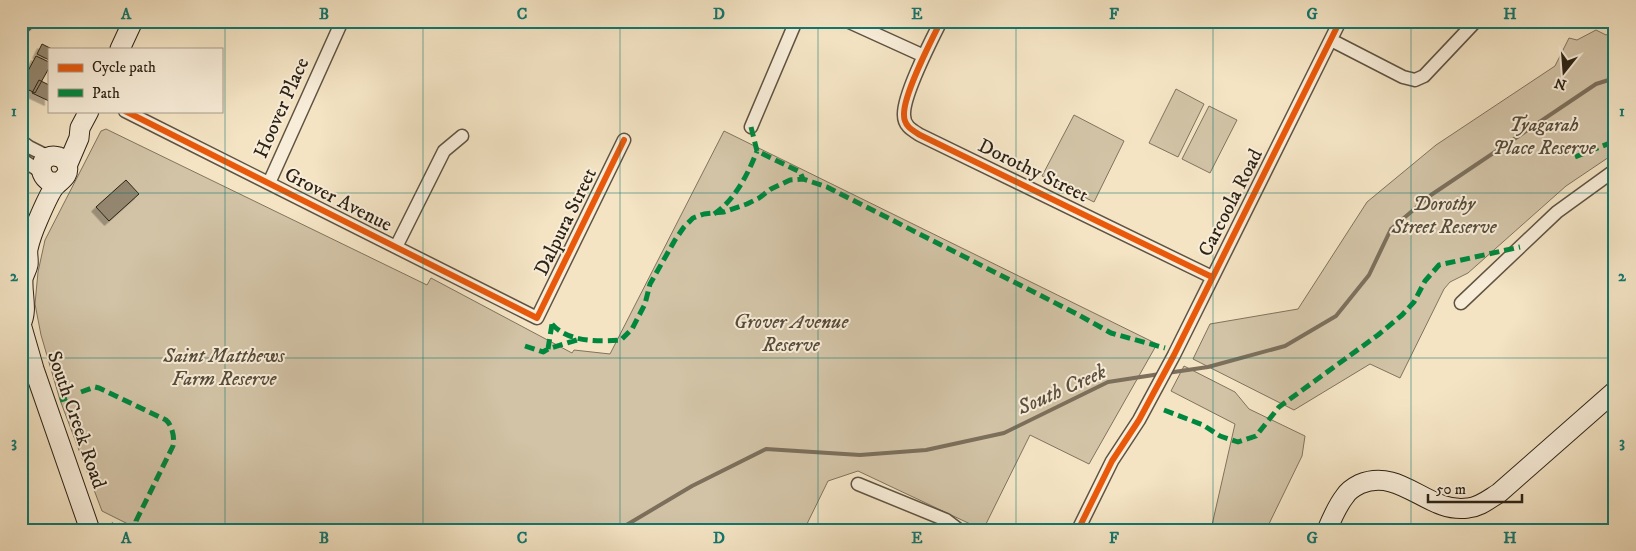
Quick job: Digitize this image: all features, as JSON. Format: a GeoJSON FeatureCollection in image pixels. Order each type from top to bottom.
{"type":"FeatureCollection","features":[{"type":"Feature","properties":{"kind":"street"},"geometry":{"type":"LineString","coordinates":[[120,48],[133,21]]}},
{"type":"Feature","properties":{"kind":"street","name":"Hoover Place"},"geometry":{"type":"LineString","coordinates":[[268,183],[342,21]]}},
{"type":"Feature","properties":{"kind":"street"},"geometry":{"type":"LineString","coordinates":[[751,127],[796,21]]}},
{"type":"Feature","properties":{"kind":"street"},"geometry":{"type":"LineString","coordinates":[[847,21],[924,56],[941,21]]}},
{"type":"Feature","properties":{"kind":"street","name":"Carcoola Road"},"geometry":{"type":"LineString","coordinates":[[1078,530],[1112,461],[1139,420],[1174,355],[1340,21]]}},
{"type":"Feature","properties":{"kind":"street"},"geometry":{"type":"LineString","coordinates":[[1331,40],[1403,77],[1415,80],[1424,76],[1476,21]]}},
{"type":"Feature","properties":{"kind":"street","name":"Dorothy Street"},"geometry":{"type":"LineString","coordinates":[[924,56],[905,104],[904,116],[908,128],[1212,277]]}},
{"type":"Feature","properties":{"kind":"street","name":"South Creek Road"},"geometry":{"type":"LineString","coordinates":[[88,112],[80,128],[72,134],[52,168],[52,190],[38,220],[24,262],[25,316],[21,324],[34,368],[90,530]]}},
{"type":"Feature","properties":{"kind":"street","name":"Grover Avenue"},"geometry":{"type":"LineString","coordinates":[[127,112],[537,318]]}},
{"type":"Feature","properties":{"kind":"street"},"geometry":{"type":"LineString","coordinates":[[396,247],[444,151],[462,136]]}},
{"type":"Feature","properties":{"kind":"street","name":"Dalpura Street"},"geometry":{"type":"LineString","coordinates":[[537,318],[624,140]]}},
{"type":"Feature","properties":{"kind":"street"},"geometry":{"type":"LineString","coordinates":[[21,141],[52,168]]}},
{"type":"Feature","properties":{"kind":"street"},"geometry":{"type":"LineString","coordinates":[[21,159],[52,168]]}},
{"type":"Feature","properties":{"kind":"street"},"geometry":{"type":"LineString","coordinates":[[21,234],[52,168]]}},
{"type":"Feature","properties":{"kind":"street"},"geometry":{"type":"LineString","coordinates":[[1461,303],[1557,212],[1615,170]]}},
{"type":"Feature","properties":{"kind":"street"},"geometry":{"type":"LineString","coordinates":[[1327,530],[1346,494],[1354,487],[1375,479],[1393,482],[1442,506],[1456,509],[1483,504],[1499,493],[1615,390]]}},
{"type":"Feature","properties":{"kind":"street"},"geometry":{"type":"LineString","coordinates":[[858,484],[946,520],[960,530]]}},
{"type":"Feature","properties":{"kind":"green space","name":"Dorothy Street Reserve"},"geometry":{"type":"Polygon","coordinates":[[[1596,30],[1606,35],[1615,31],[1615,153],[1566,186],[1468,273],[1450,282],[1444,289],[1400,378],[1370,364],[1294,410],[1193,359],[1210,324],[1298,309],[1367,202],[1436,145],[1555,66],[1569,38],[1577,40],[1596,30]]]}},
{"type":"Feature","properties":{"kind":"green space"},"geometry":{"type":"Polygon","coordinates":[[[1176,89],[1204,104],[1178,157],[1149,143],[1176,89]]]}},
{"type":"Feature","properties":{"kind":"green space"},"geometry":{"type":"Polygon","coordinates":[[[1209,106],[1237,120],[1210,173],[1182,159],[1209,106]]]}},
{"type":"Feature","properties":{"kind":"green space"},"geometry":{"type":"Polygon","coordinates":[[[1074,115],[1124,141],[1094,202],[1042,176],[1074,115]]]}},
{"type":"Feature","properties":{"kind":"green space"},"geometry":{"type":"Polygon","coordinates":[[[106,129],[427,285],[431,278],[572,353],[574,350],[610,354],[724,131],[1157,344],[1089,464],[1030,435],[983,530],[858,471],[828,481],[804,530],[140,530],[102,511],[60,400],[41,335],[35,304],[38,272],[45,240],[101,131],[106,129]]]}},
{"type":"Feature","properties":{"kind":"green space"},"geometry":{"type":"Polygon","coordinates":[[[1184,366],[1235,392],[1249,409],[1305,436],[1302,456],[1266,530],[1222,530],[1212,525],[1235,424],[1171,391],[1184,366]]]}},
{"type":"Feature","properties":{"kind":"building"},"geometry":{"type":"Polygon","coordinates":[[[21,21],[38,21],[39,22],[21,37],[21,21]]]}},
{"type":"Feature","properties":{"kind":"building"},"geometry":{"type":"Polygon","coordinates":[[[42,44],[50,48],[48,48],[48,60],[37,54],[42,44]]]}},
{"type":"Feature","properties":{"kind":"building"},"geometry":{"type":"Polygon","coordinates":[[[36,56],[48,62],[48,70],[35,93],[21,86],[36,56]]]}},
{"type":"Feature","properties":{"kind":"building"},"geometry":{"type":"Polygon","coordinates":[[[39,80],[48,84],[48,101],[32,93],[39,80]]]}},
{"type":"Feature","properties":{"kind":"building"},"geometry":{"type":"Polygon","coordinates":[[[126,180],[139,194],[109,221],[96,207],[126,180]]]}},
{"type":"Feature","properties":{"kind":"waterway","name":"South Creek"},"geometry":{"type":"LineString","coordinates":[[1167,373],[1208,367],[1285,346],[1336,316],[1369,275],[1391,229],[1431,195],[1596,84],[1615,78]]}},
{"type":"Feature","properties":{"kind":"waterway","name":"South Creek"},"geometry":{"type":"LineString","coordinates":[[618,530],[692,486],[766,449],[860,455],[926,450],[1004,433],[1108,382],[1160,374]]}},
{"type":"Feature","properties":{"kind":"marked path"},"geometry":{"type":"LineString","coordinates":[[751,127],[757,151],[800,172],[803,179]]}},
{"type":"Feature","properties":{"kind":"marked path"},"geometry":{"type":"LineString","coordinates":[[1575,157],[1615,141]]}},
{"type":"Feature","properties":{"kind":"marked path"},"geometry":{"type":"LineString","coordinates":[[714,214],[722,208],[740,186],[757,151]]}},
{"type":"Feature","properties":{"kind":"marked path"},"geometry":{"type":"LineString","coordinates":[[552,324],[558,330],[575,338],[593,341],[621,340],[632,329],[645,304],[650,284],[675,240],[693,218],[704,214],[724,212],[747,204],[790,180],[803,179],[827,187],[1111,333],[1165,348]]}},
{"type":"Feature","properties":{"kind":"marked path"},"geometry":{"type":"LineString","coordinates":[[1164,410],[1203,425],[1220,436],[1238,442],[1256,436],[1279,407],[1378,335],[1402,315],[1414,302],[1425,281],[1439,265],[1520,247]]}},
{"type":"Feature","properties":{"kind":"marked path"},"geometry":{"type":"LineString","coordinates":[[548,349],[552,324]]}},
{"type":"Feature","properties":{"kind":"marked path"},"geometry":{"type":"LineString","coordinates":[[525,346],[543,352],[580,339]]}},
{"type":"Feature","properties":{"kind":"marked path"},"geometry":{"type":"LineString","coordinates":[[81,392],[95,387],[99,388],[166,420],[171,428],[174,439],[173,446],[136,521],[136,530]]}},
{"type":"Feature","properties":{"kind":"marked path"},"geometry":{"type":"LineString","coordinates":[[60,400],[67,398]]}},
{"type":"Feature","properties":{"kind":"marked path"},"geometry":{"type":"LineString","coordinates":[[105,529],[115,524],[134,530]]}},
{"type":"Feature","properties":{"kind":"cycle path"},"geometry":{"type":"LineString","coordinates":[[941,21],[918,68],[908,95],[904,119],[909,127],[920,135],[1212,277]]}},
{"type":"Feature","properties":{"kind":"cycle path"},"geometry":{"type":"LineString","coordinates":[[1078,530],[1112,461],[1139,420],[1174,355],[1340,21]]}},
{"type":"Feature","properties":{"kind":"cycle path"},"geometry":{"type":"LineString","coordinates":[[127,112],[537,318],[624,140]]}},
{"type":"Feature","properties":{"kind":"park label","name":"Tyagarah Place Reserve"},"geometry":{"type":"Point","coordinates":[1544,136]}},
{"type":"Feature","properties":{"kind":"park label","name":"Grover Avenue Reserve"},"geometry":{"type":"Point","coordinates":[791,334]}},
{"type":"Feature","properties":{"kind":"park label","name":"Saint Matthews Farm Reserve"},"geometry":{"type":"Point","coordinates":[224,368]}}]}
